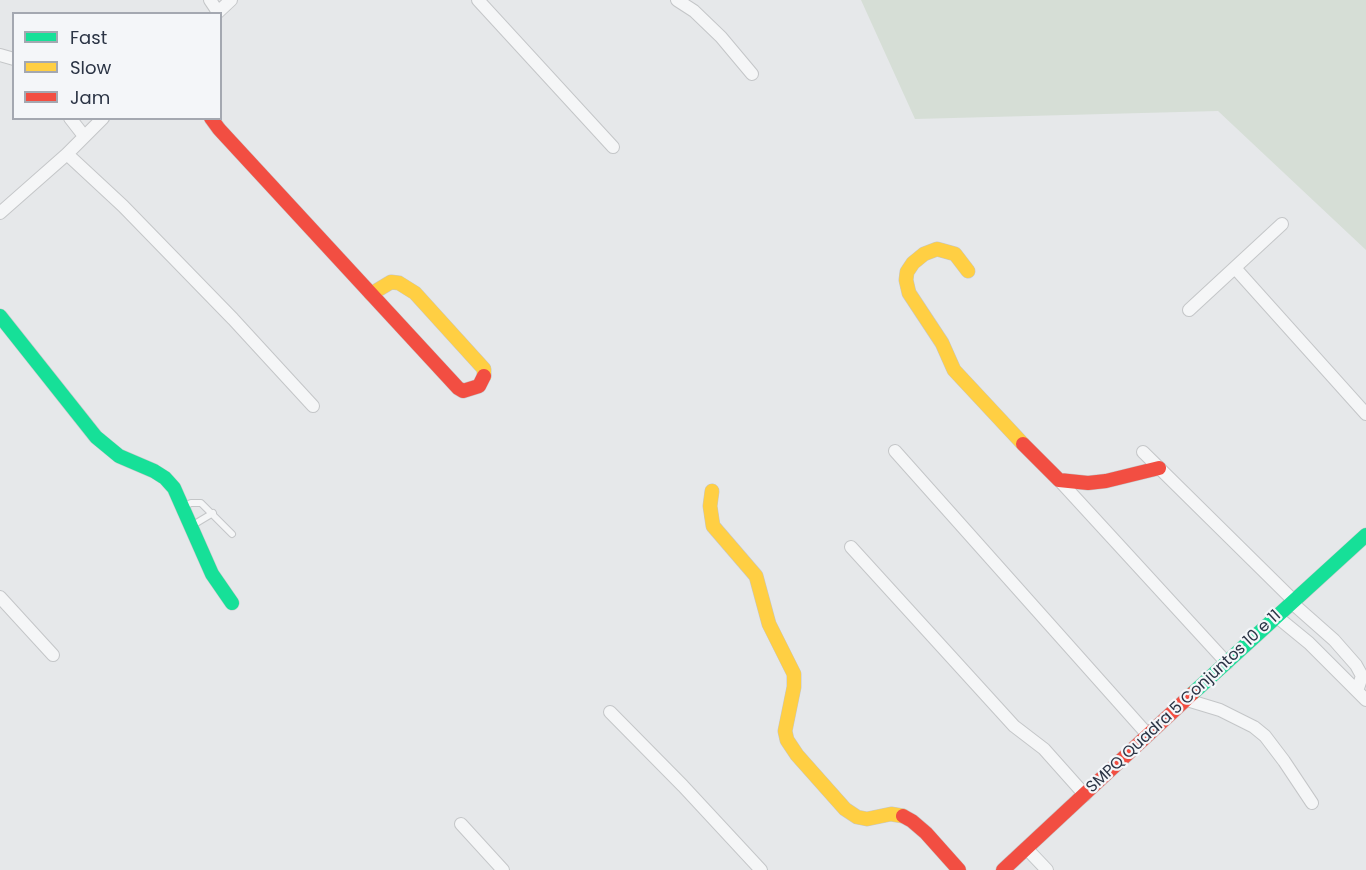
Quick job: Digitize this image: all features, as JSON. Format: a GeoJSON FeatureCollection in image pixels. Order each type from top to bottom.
{"type":"FeatureCollection","features":[{"type":"Feature","properties":{"kind":"street"},"geometry":{"type":"LineString","coordinates":[[218,12],[231,0]]}},
{"type":"Feature","properties":{"kind":"street"},"geometry":{"type":"LineString","coordinates":[[478,0],[613,147]]}},
{"type":"Feature","properties":{"kind":"street"},"geometry":{"type":"LineString","coordinates":[[677,0],[694,11],[721,37],[752,74]]}},
{"type":"Feature","properties":{"kind":"street"},"geometry":{"type":"LineString","coordinates":[[72,120],[84,136]]}},
{"type":"Feature","properties":{"kind":"street"},"geometry":{"type":"LineString","coordinates":[[0,213],[68,154],[101,120]]}},
{"type":"Feature","properties":{"kind":"street"},"geometry":{"type":"LineString","coordinates":[[213,120],[372,294],[458,388],[463,391],[479,386],[484,378],[484,369],[415,293],[399,283],[391,282],[372,294]]}},
{"type":"Feature","properties":{"kind":"street"},"geometry":{"type":"LineString","coordinates":[[68,154],[123,206],[233,319],[313,406]]}},
{"type":"Feature","properties":{"kind":"street"},"geometry":{"type":"LineString","coordinates":[[1189,310],[1282,224]]}},
{"type":"Feature","properties":{"kind":"street"},"geometry":{"type":"LineString","coordinates":[[968,271],[955,254],[937,249],[924,254],[913,263],[907,272],[909,293],[942,344],[954,370],[1059,480],[1227,663]]}},
{"type":"Feature","properties":{"kind":"street"},"geometry":{"type":"LineString","coordinates":[[1235,268],[1366,414]]}},
{"type":"Feature","properties":{"kind":"street"},"geometry":{"type":"LineString","coordinates":[[0,316],[96,437],[119,456],[165,478],[174,488],[212,574],[232,603]]}},
{"type":"Feature","properties":{"kind":"street"},"geometry":{"type":"LineString","coordinates":[[895,451],[1148,735]]}},
{"type":"Feature","properties":{"kind":"street"},"geometry":{"type":"LineString","coordinates":[[1143,452],[1334,640],[1356,665],[1362,676],[1357,691]]}},
{"type":"Feature","properties":{"kind":"street"},"geometry":{"type":"LineString","coordinates":[[1059,480],[1088,483],[1106,481],[1159,468]]}},
{"type":"Feature","properties":{"kind":"street"},"geometry":{"type":"LineString","coordinates":[[712,491],[710,506],[713,526],[749,565],[756,576],[769,624],[794,675],[794,687],[785,731],[787,740],[797,755],[845,809],[857,817],[867,819],[891,814],[900,815],[912,821],[959,870]]}},
{"type":"Feature","properties":{"kind":"street","name":"SMPQ Quadra 5 Conjuntos 10 e 11"},"geometry":{"type":"LineString","coordinates":[[1003,870],[1366,535]]}},
{"type":"Feature","properties":{"kind":"street"},"geometry":{"type":"LineString","coordinates":[[851,547],[1014,726],[1044,749],[1085,795]]}},
{"type":"Feature","properties":{"kind":"street"},"geometry":{"type":"LineString","coordinates":[[0,597],[53,654]]}},
{"type":"Feature","properties":{"kind":"street"},"geometry":{"type":"LineString","coordinates":[[1276,616],[1309,643],[1366,700]]}},
{"type":"Feature","properties":{"kind":"street"},"geometry":{"type":"LineString","coordinates":[[1187,700],[1220,710],[1254,726],[1265,736],[1284,761],[1312,803]]}},
{"type":"Feature","properties":{"kind":"street"},"geometry":{"type":"LineString","coordinates":[[610,712],[761,870]]}},
{"type":"Feature","properties":{"kind":"street"},"geometry":{"type":"LineString","coordinates":[[461,824],[503,870]]}},
{"type":"Feature","properties":{"kind":"street"},"geometry":{"type":"LineString","coordinates":[[1027,849],[1047,870]]}},
{"type":"Feature","properties":{"kind":"lane"},"geometry":{"type":"LineString","coordinates":[[183,506],[201,503],[232,534]]}},
{"type":"Feature","properties":{"kind":"lane"},"geometry":{"type":"LineString","coordinates":[[191,527],[213,513]]}},
{"type":"Feature","properties":{"kind":"shaded area"},"geometry":{"type":"Polygon","coordinates":[[[861,0],[1366,0],[1366,250],[1218,111],[915,119],[861,0]]]}},
{"type":"Feature","properties":{"kind":"traffic: fast"},"geometry":{"type":"LineString","coordinates":[[0,316],[96,437],[119,456],[165,478],[174,488],[212,574],[232,603]]}},
{"type":"Feature","properties":{"kind":"traffic: fast"},"geometry":{"type":"LineString","coordinates":[[1193,693],[1366,535]]}},
{"type":"Feature","properties":{"kind":"traffic: slow"},"geometry":{"type":"LineString","coordinates":[[968,271],[955,254],[937,249],[924,254],[913,263],[907,272],[909,293],[942,343],[954,370],[1023,444]]}},
{"type":"Feature","properties":{"kind":"traffic: slow"},"geometry":{"type":"LineString","coordinates":[[371,294],[391,282],[399,283],[415,293],[484,369],[484,376]]}},
{"type":"Feature","properties":{"kind":"traffic: slow"},"geometry":{"type":"LineString","coordinates":[[712,491],[710,506],[713,526],[756,576],[769,624],[794,674],[794,687],[785,731],[787,740],[797,755],[845,809],[857,817],[867,819],[891,814],[903,816]]}},
{"type":"Feature","properties":{"kind":"traffic: jam"},"geometry":{"type":"LineString","coordinates":[[212,120],[458,388],[463,391],[479,386],[484,376]]}},
{"type":"Feature","properties":{"kind":"traffic: jam"},"geometry":{"type":"LineString","coordinates":[[1023,444],[1059,480],[1088,483],[1106,481],[1159,468]]}},
{"type":"Feature","properties":{"kind":"traffic: jam"},"geometry":{"type":"LineString","coordinates":[[1003,870],[1193,693]]}},
{"type":"Feature","properties":{"kind":"traffic: jam"},"geometry":{"type":"LineString","coordinates":[[903,816],[926,833],[959,870]]}}]}
